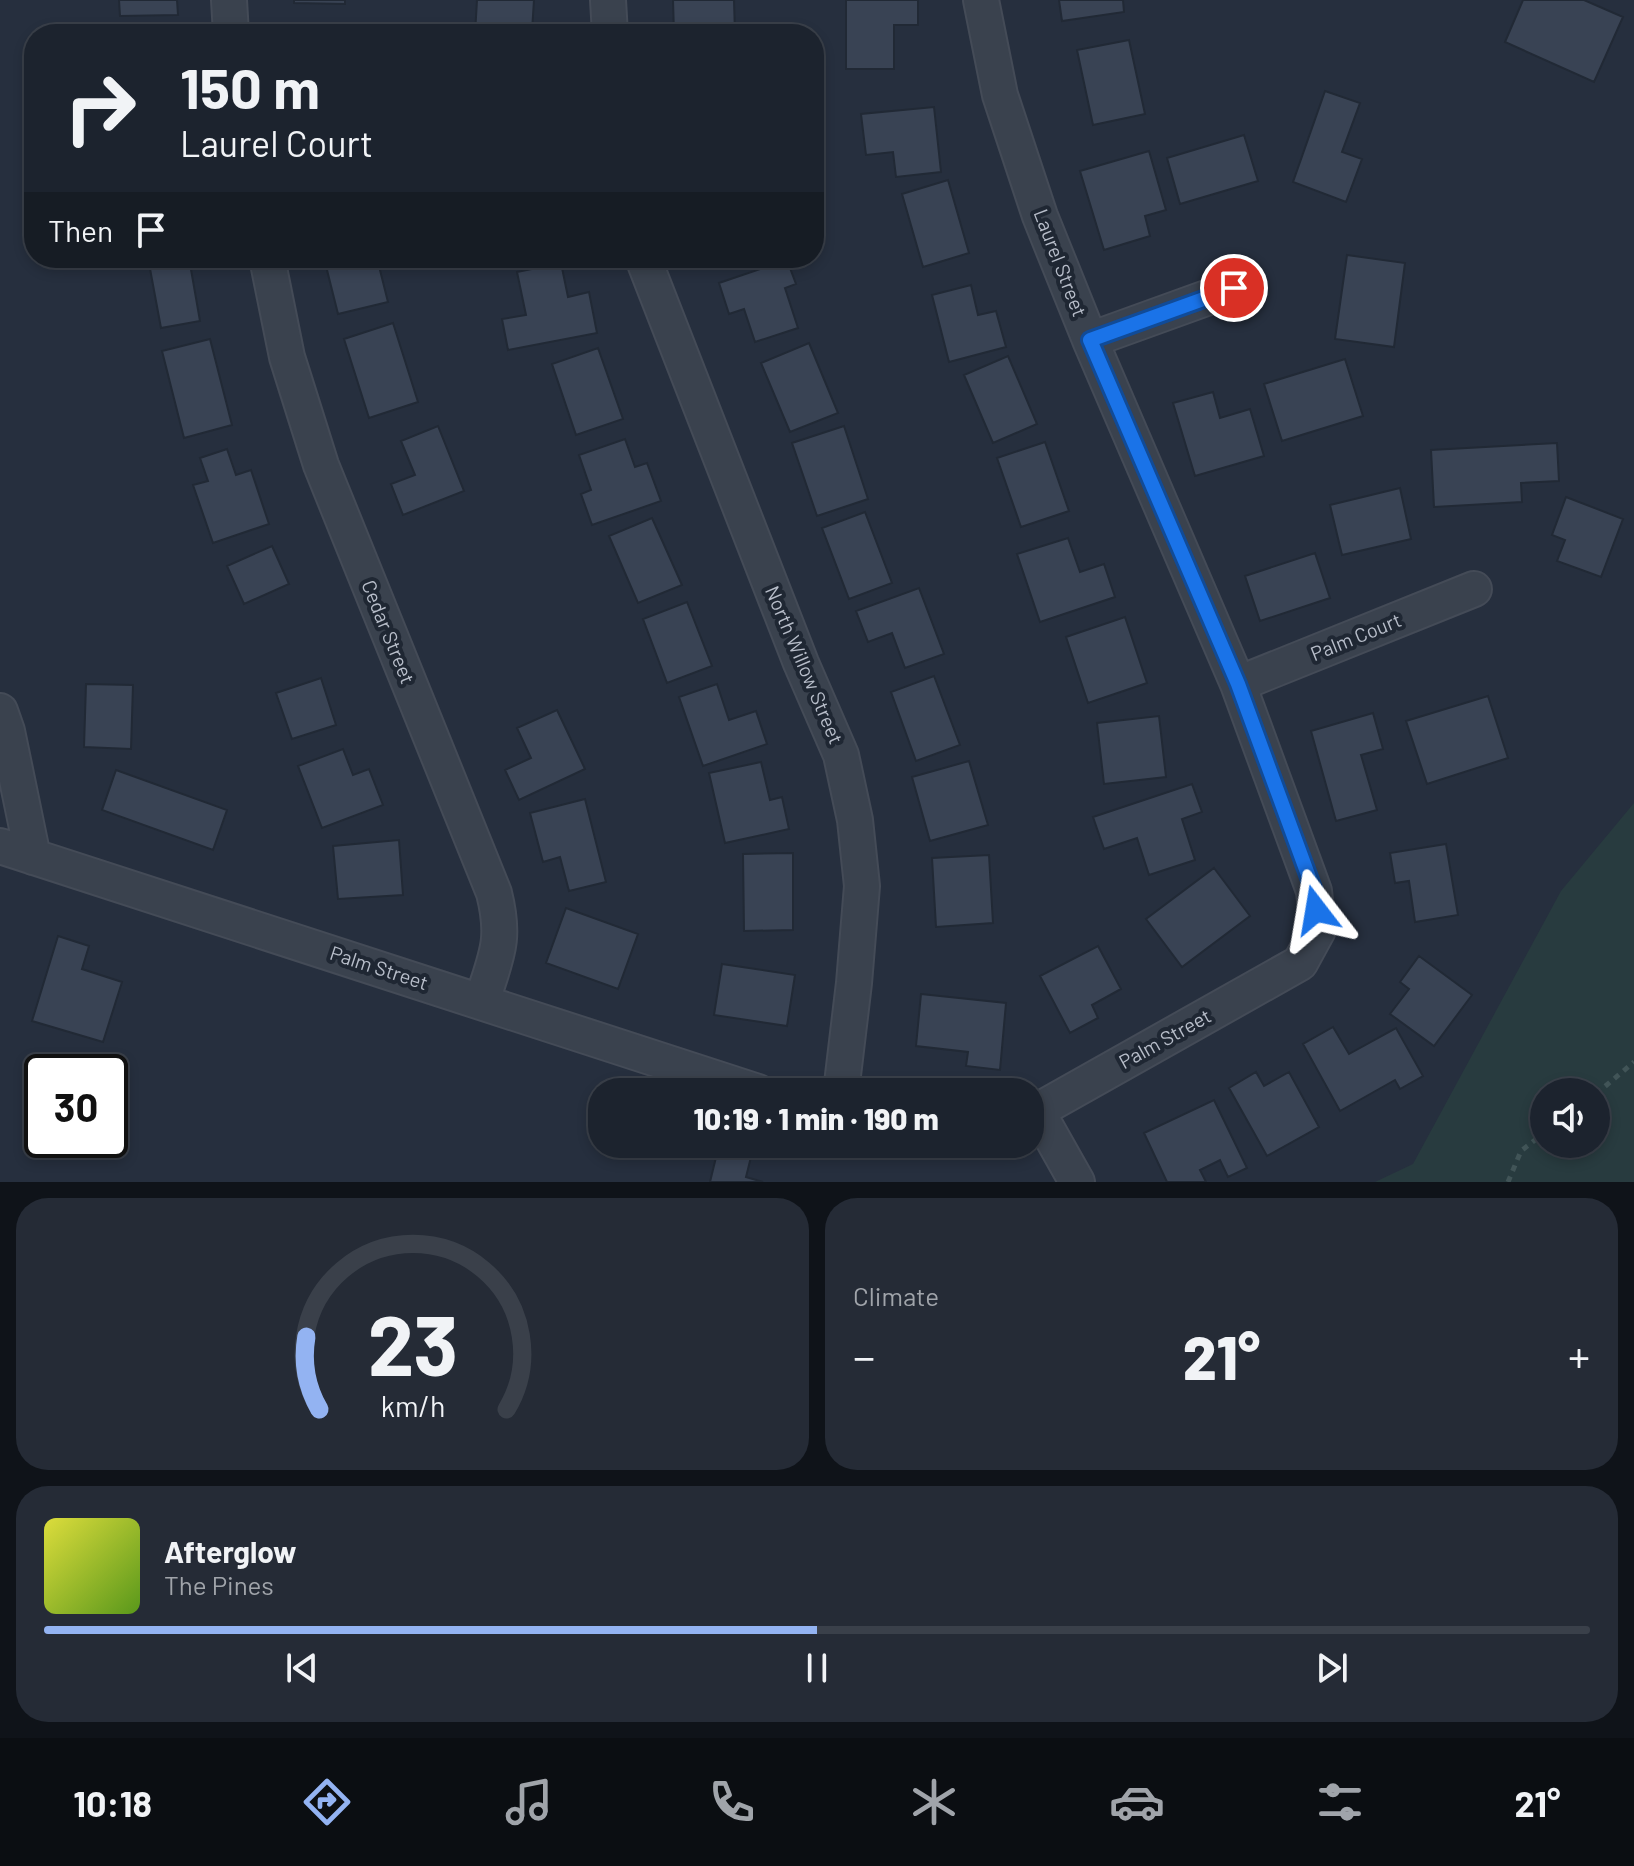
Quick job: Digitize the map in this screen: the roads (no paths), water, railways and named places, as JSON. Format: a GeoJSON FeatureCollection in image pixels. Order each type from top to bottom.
{"type":"FeatureCollection","features":[{"type":"Feature","properties":{"kind":"street"},"geometry":{"type":"LineString","coordinates":[[229,0],[230,24]]}},
{"type":"Feature","properties":{"kind":"street"},"geometry":{"type":"LineString","coordinates":[[608,0],[609,24]]}},
{"type":"Feature","properties":{"kind":"street","name":"Laurel Street"},"geometry":{"type":"LineString","coordinates":[[981,0],[1000,95],[1040,216],[1238,684],[1314,891],[1318,930],[1300,963]]}},
{"type":"Feature","properties":{"kind":"street","name":"Cedar Street"},"geometry":{"type":"LineString","coordinates":[[269,268],[287,357],[321,465],[494,893],[501,941],[482,1001]]}},
{"type":"Feature","properties":{"kind":"street","name":"North Willow Street"},"geometry":{"type":"LineString","coordinates":[[647,268],[795,648],[841,755],[855,820],[862,886],[843,1078]]}},
{"type":"Feature","properties":{"kind":"street"},"geometry":{"type":"LineString","coordinates":[[1090,340],[1234,288]]}},
{"type":"Feature","properties":{"kind":"street","name":"Palm Court"},"geometry":{"type":"LineString","coordinates":[[1238,684],[1474,589]]}},
{"type":"Feature","properties":{"kind":"street"},"geometry":{"type":"LineString","coordinates":[[0,711],[7,731],[33,857]]}},
{"type":"Feature","properties":{"kind":"street","name":"Palm Street"},"geometry":{"type":"LineString","coordinates":[[0,846],[716,1078]]}},
{"type":"Feature","properties":{"kind":"street","name":"Palm Street"},"geometry":{"type":"LineString","coordinates":[[1044,1107],[1300,963]]}},
{"type":"Feature","properties":{"kind":"street"},"geometry":{"type":"LineString","coordinates":[[1044,1129],[1077,1182]]}}]}
